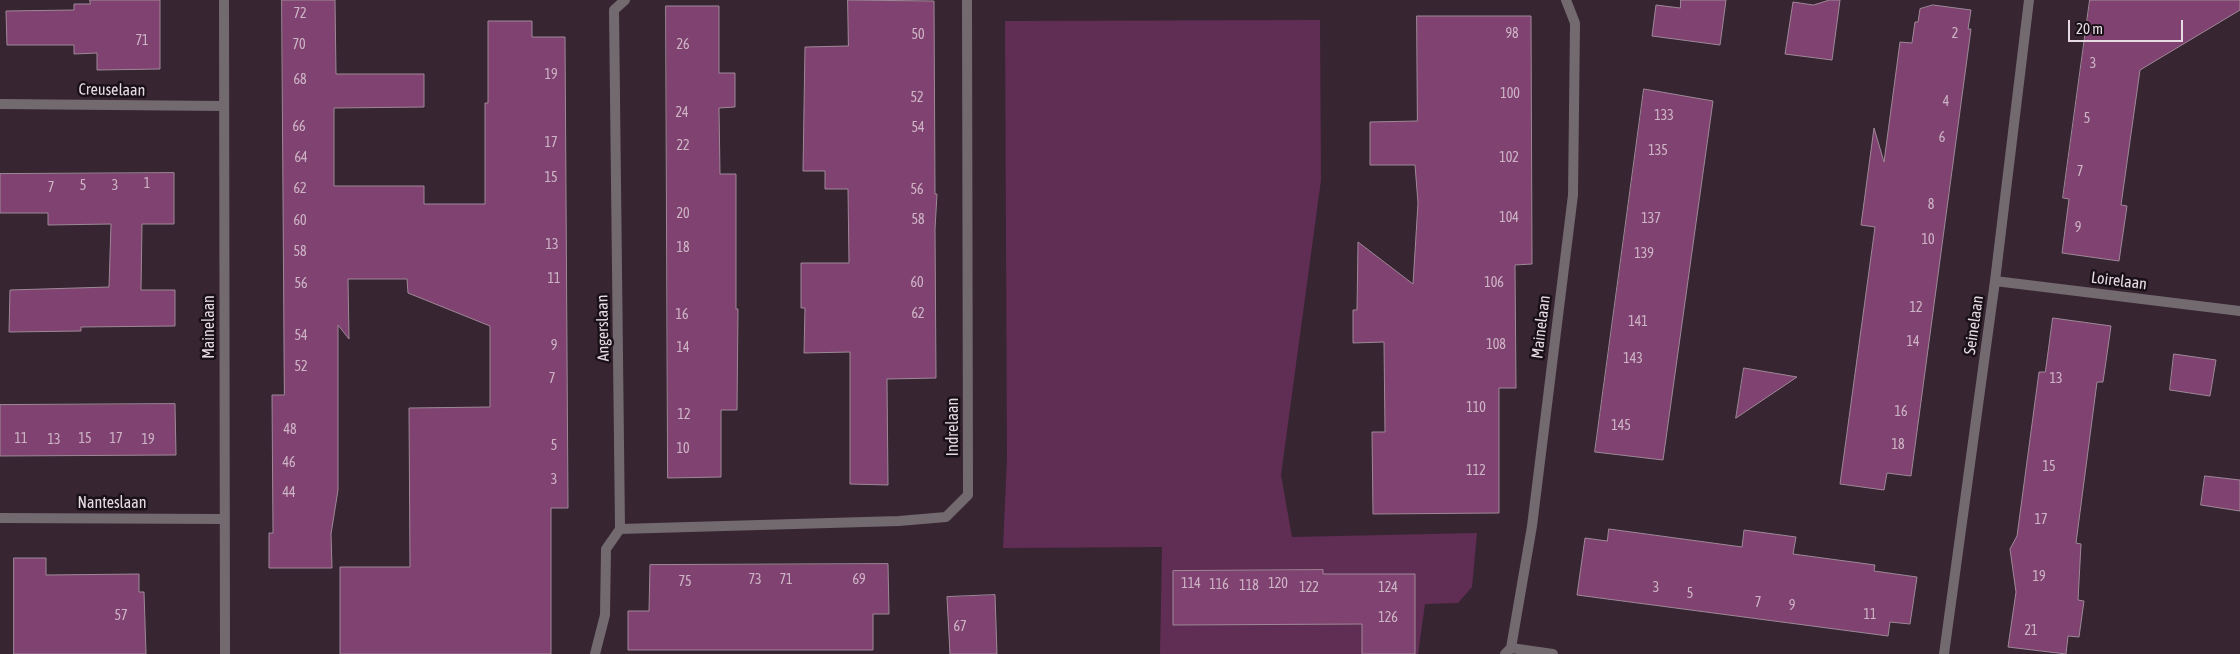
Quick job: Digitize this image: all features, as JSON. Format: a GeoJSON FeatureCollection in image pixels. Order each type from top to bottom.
{"type":"FeatureCollection","features":[{"type":"Feature","properties":{"kind":"street","name":"Mainelaan"},"geometry":{"type":"LineString","coordinates":[[224,0],[224,654]]}},
{"type":"Feature","properties":{"kind":"street","name":"Angerslaan"},"geometry":{"type":"LineString","coordinates":[[620,529],[614,10],[625,0]]}},
{"type":"Feature","properties":{"kind":"street","name":"Indrelaan"},"geometry":{"type":"LineString","coordinates":[[620,529],[899,521],[946,517],[968,495],[967,0]]}},
{"type":"Feature","properties":{"kind":"street","name":"Mainelaan"},"geometry":{"type":"LineString","coordinates":[[1508,651],[1532,526],[1573,195],[1575,23],[1566,0]]}},
{"type":"Feature","properties":{"kind":"street","name":"Seinelaan"},"geometry":{"type":"LineString","coordinates":[[1944,654],[1995,281],[2029,0]]}},
{"type":"Feature","properties":{"kind":"street","name":"Creuselaan"},"geometry":{"type":"LineString","coordinates":[[0,104],[224,106]]}},
{"type":"Feature","properties":{"kind":"street","name":"Loirelaan"},"geometry":{"type":"LineString","coordinates":[[1995,281],[2240,311]]}},
{"type":"Feature","properties":{"kind":"street","name":"Nanteslaan"},"geometry":{"type":"LineString","coordinates":[[0,518],[223,519]]}},
{"type":"Feature","properties":{"kind":"street"},"geometry":{"type":"LineString","coordinates":[[595,654],[605,615],[606,549],[620,529]]}},
{"type":"Feature","properties":{"kind":"street"},"geometry":{"type":"LineString","coordinates":[[1508,651],[1553,654]]}},
{"type":"Feature","properties":{"kind":"shaded area"},"geometry":{"type":"Polygon","coordinates":[[[1320,20],[1321,180],[1281,475],[1292,537],[1477,533],[1472,587],[1458,603],[1425,604],[1418,654],[1160,654],[1162,547],[1003,548],[1007,458],[1005,21],[1320,20]]]}},
{"type":"Feature","properties":{"kind":"building"},"geometry":{"type":"Polygon","coordinates":[[[90,0],[160,0],[160,69],[97,70],[97,53],[74,54],[74,45],[7,45],[6,11],[74,10],[74,4],[90,4],[90,0]]]}},
{"type":"Feature","properties":{"kind":"building"},"geometry":{"type":"Polygon","coordinates":[[[282,0],[335,0],[336,74],[424,74],[424,107],[334,108],[334,186],[424,186],[424,204],[485,204],[485,103],[488,103],[488,21],[532,21],[532,37],[565,37],[568,508],[551,508],[551,654],[340,654],[340,567],[410,567],[409,408],[490,407],[490,326],[408,293],[407,279],[348,279],[349,339],[338,325],[338,490],[331,534],[332,568],[269,568],[269,533],[273,533],[272,395],[284,395],[282,0]]]}},
{"type":"Feature","properties":{"kind":"building"},"geometry":{"type":"Polygon","coordinates":[[[848,0],[934,1],[935,194],[937,194],[935,229],[936,378],[887,379],[888,485],[850,484],[850,352],[804,353],[805,308],[801,308],[801,263],[849,263],[848,189],[825,189],[825,171],[803,171],[805,47],[848,46],[848,0]]]}},
{"type":"Feature","properties":{"kind":"building"},"geometry":{"type":"Polygon","coordinates":[[[1681,0],[1726,0],[1720,45],[1652,36],[1656,5],[1680,8],[1681,0]]]}},
{"type":"Feature","properties":{"kind":"building"},"geometry":{"type":"Polygon","coordinates":[[[1830,0],[1840,0],[1832,60],[1785,54],[1793,2],[1813,5],[1830,0]]]}},
{"type":"Feature","properties":{"kind":"building"},"geometry":{"type":"Polygon","coordinates":[[[2090,0],[2240,0],[2240,10],[2140,70],[2121,205],[2127,206],[2119,261],[2062,253],[2069,199],[2063,198],[2090,0]]]}},
{"type":"Feature","properties":{"kind":"building"},"geometry":{"type":"Polygon","coordinates":[[[1933,5],[1971,10],[1968,29],[1971,29],[1911,476],[1887,473],[1884,490],[1840,484],[1875,227],[1861,225],[1874,128],[1884,162],[1900,42],[1912,43],[1915,22],[1918,22],[1920,9],[1933,5]]]}},
{"type":"Feature","properties":{"kind":"building"},"geometry":{"type":"Polygon","coordinates":[[[666,6],[719,6],[719,73],[735,73],[735,107],[719,108],[720,174],[736,174],[736,309],[738,309],[737,410],[721,410],[721,477],[668,478],[666,6]]]}},
{"type":"Feature","properties":{"kind":"building"},"geometry":{"type":"Polygon","coordinates":[[[1417,16],[1531,16],[1532,264],[1515,265],[1516,388],[1499,388],[1499,513],[1373,514],[1372,432],[1385,432],[1384,342],[1353,343],[1353,310],[1357,310],[1358,242],[1413,284],[1418,203],[1415,165],[1370,165],[1370,122],[1417,121],[1417,16]]]}},
{"type":"Feature","properties":{"kind":"building"},"geometry":{"type":"Polygon","coordinates":[[[1644,89],[1713,101],[1663,460],[1595,452],[1644,89]]]}},
{"type":"Feature","properties":{"kind":"building"},"geometry":{"type":"Polygon","coordinates":[[[174,173],[174,224],[142,224],[141,290],[175,290],[175,326],[81,327],[81,331],[9,332],[10,290],[109,287],[111,224],[48,225],[48,213],[0,213],[0,174],[174,173]]]}},
{"type":"Feature","properties":{"kind":"building"},"geometry":{"type":"Polygon","coordinates":[[[2053,318],[2111,326],[2103,382],[2097,382],[2076,543],[2081,544],[2078,600],[2084,601],[2079,637],[2068,636],[2066,654],[2008,647],[2016,592],[2010,549],[2017,536],[2039,372],[2045,372],[2053,318]]]}},
{"type":"Feature","properties":{"kind":"building"},"geometry":{"type":"Polygon","coordinates":[[[2174,354],[2216,360],[2210,396],[2170,390],[2174,354]]]}},
{"type":"Feature","properties":{"kind":"building"},"geometry":{"type":"Polygon","coordinates":[[[1744,368],[1797,377],[1736,418],[1744,368]]]}},
{"type":"Feature","properties":{"kind":"building"},"geometry":{"type":"Polygon","coordinates":[[[175,404],[176,455],[0,456],[0,405],[175,404]]]}},
{"type":"Feature","properties":{"kind":"building"},"geometry":{"type":"Polygon","coordinates":[[[2205,476],[2240,480],[2240,511],[2201,505],[2205,476]]]}},
{"type":"Feature","properties":{"kind":"building"},"geometry":{"type":"Polygon","coordinates":[[[1609,529],[1742,547],[1744,530],[1796,537],[1793,554],[1875,565],[1874,571],[1917,577],[1910,624],[1890,622],[1888,636],[1577,595],[1585,538],[1607,541],[1609,529]]]}},
{"type":"Feature","properties":{"kind":"building"},"geometry":{"type":"Polygon","coordinates":[[[14,558],[46,558],[46,575],[139,574],[139,592],[144,592],[146,654],[14,654],[14,558]]]}},
{"type":"Feature","properties":{"kind":"building"},"geometry":{"type":"Polygon","coordinates":[[[888,564],[889,614],[873,614],[873,650],[628,650],[628,611],[649,611],[650,565],[888,564]]]}},
{"type":"Feature","properties":{"kind":"building"},"geometry":{"type":"Polygon","coordinates":[[[1323,570],[1323,574],[1415,574],[1415,654],[1362,654],[1362,624],[1173,625],[1173,571],[1323,570]]]}},
{"type":"Feature","properties":{"kind":"building"},"geometry":{"type":"Polygon","coordinates":[[[995,595],[997,654],[950,654],[947,597],[995,595]]]}}]}
